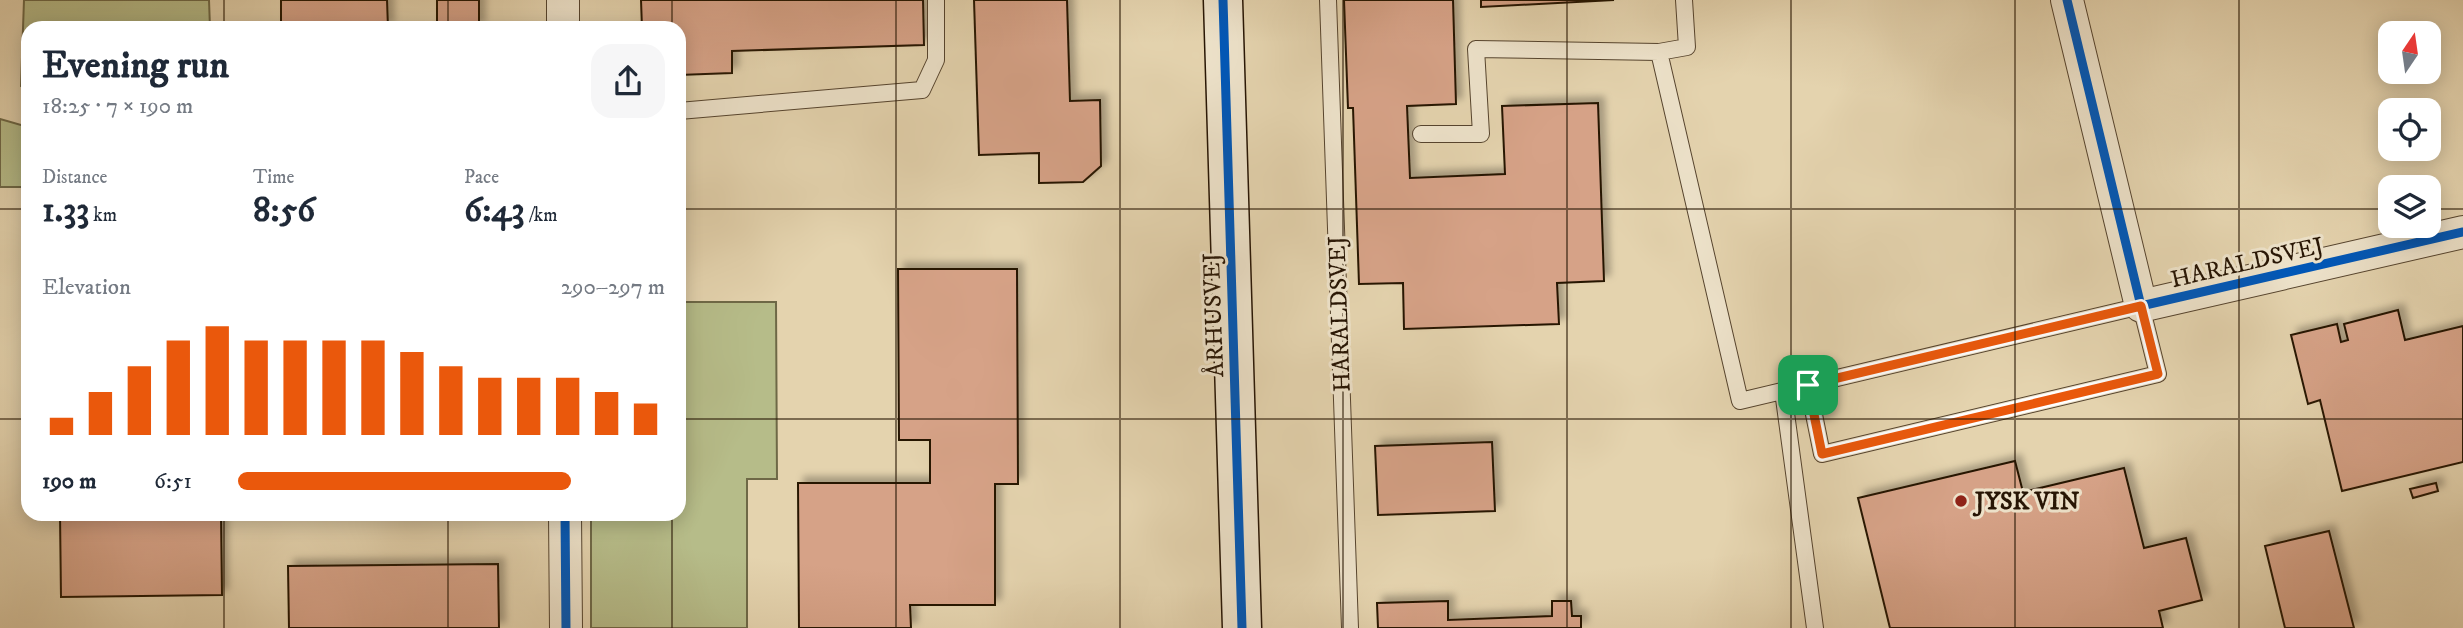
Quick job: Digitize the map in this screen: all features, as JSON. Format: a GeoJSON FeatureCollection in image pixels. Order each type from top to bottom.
{"type":"FeatureCollection","features":[{"type":"Feature","properties":{"kind":"main road","name":"ÅRHUSVEJ"},"geometry":{"type":"LineString","coordinates":[[1223,0],[1242,628]]}},
{"type":"Feature","properties":{"kind":"street"},"geometry":{"type":"LineString","coordinates":[[563,0],[563,21]]}},
{"type":"Feature","properties":{"kind":"street","name":"HARALDSVEJ"},"geometry":{"type":"LineString","coordinates":[[2067,0],[2141,306],[2463,232]]}},
{"type":"Feature","properties":{"kind":"street"},"geometry":{"type":"LineString","coordinates":[[565,521],[566,628]]}},
{"type":"Feature","properties":{"kind":"lane"},"geometry":{"type":"LineString","coordinates":[[686,110],[922,90],[936,60],[936,0]]}},
{"type":"Feature","properties":{"kind":"lane","name":"HARALDSVEJ"},"geometry":{"type":"LineString","coordinates":[[1328,0],[1350,628]]}},
{"type":"Feature","properties":{"kind":"lane"},"geometry":{"type":"LineString","coordinates":[[1421,134],[1481,134],[1476,49],[1659,52],[1687,47],[1684,0]]}},
{"type":"Feature","properties":{"kind":"lane","name":"HARALDSVEJ"},"geometry":{"type":"LineString","coordinates":[[1659,52],[1740,401],[2141,306],[2158,374],[1822,454],[1808,385]]}},
{"type":"Feature","properties":{"kind":"lane"},"geometry":{"type":"LineString","coordinates":[[1783,391],[1815,628]]}},
{"type":"Feature","properties":{"kind":"green space"},"geometry":{"type":"Polygon","coordinates":[[[24,0],[209,0],[210,21],[23,21],[24,0]]]}},
{"type":"Feature","properties":{"kind":"green space"},"geometry":{"type":"Polygon","coordinates":[[[0,119],[21,125],[21,187],[0,187],[0,119]]]}},
{"type":"Feature","properties":{"kind":"green space"},"geometry":{"type":"Polygon","coordinates":[[[686,302],[776,302],[777,479],[747,479],[747,628],[591,628],[591,521],[686,521],[686,302]]]}},
{"type":"Feature","properties":{"kind":"building"},"geometry":{"type":"Polygon","coordinates":[[[281,0],[387,0],[388,21],[281,21],[281,0]]]}},
{"type":"Feature","properties":{"kind":"building"},"geometry":{"type":"Polygon","coordinates":[[[437,0],[479,0],[479,21],[437,21],[437,0]]]}},
{"type":"Feature","properties":{"kind":"building"},"geometry":{"type":"Polygon","coordinates":[[[641,0],[923,0],[924,45],[732,51],[732,73],[686,75],[686,21],[642,21],[641,0]]]}},
{"type":"Feature","properties":{"kind":"building"},"geometry":{"type":"Polygon","coordinates":[[[974,0],[1067,0],[1070,101],[1100,100],[1101,166],[1083,182],[1039,183],[1039,153],[979,155],[974,0]]]}},
{"type":"Feature","properties":{"kind":"building"},"geometry":{"type":"Polygon","coordinates":[[[1344,0],[1453,0],[1456,104],[1407,106],[1410,178],[1505,174],[1502,106],[1598,103],[1604,281],[1557,283],[1559,324],[1404,329],[1403,283],[1359,284],[1353,108],[1348,108],[1344,0]]]}},
{"type":"Feature","properties":{"kind":"building"},"geometry":{"type":"Polygon","coordinates":[[[1481,0],[1614,0],[1481,7],[1481,0]]]}},
{"type":"Feature","properties":{"kind":"building"},"geometry":{"type":"Polygon","coordinates":[[[898,269],[1017,269],[1018,484],[995,484],[995,605],[910,605],[911,628],[799,628],[798,483],[930,483],[930,440],[899,440],[898,269]]]}},
{"type":"Feature","properties":{"kind":"building"},"geometry":{"type":"Polygon","coordinates":[[[2398,310],[2405,340],[2463,326],[2463,462],[2342,491],[2320,400],[2308,404],[2291,335],[2337,324],[2341,342],[2348,340],[2344,324],[2398,310]]]}},
{"type":"Feature","properties":{"kind":"building"},"geometry":{"type":"Polygon","coordinates":[[[1492,442],[1495,511],[1378,515],[1375,446],[1492,442]]]}},
{"type":"Feature","properties":{"kind":"building"},"geometry":{"type":"Polygon","coordinates":[[[2015,461],[2023,492],[2124,468],[2144,548],[2186,538],[2202,600],[2159,611],[2163,628],[1890,628],[1858,498],[2015,461]]]}},
{"type":"Feature","properties":{"kind":"building"},"geometry":{"type":"Polygon","coordinates":[[[2436,483],[2438,491],[2413,498],[2410,489],[2436,483]]]}},
{"type":"Feature","properties":{"kind":"building"},"geometry":{"type":"Polygon","coordinates":[[[60,521],[221,521],[222,595],[61,597],[60,521]]]}},
{"type":"Feature","properties":{"kind":"building"},"geometry":{"type":"Polygon","coordinates":[[[2329,531],[2354,628],[2285,628],[2265,546],[2329,531]]]}},
{"type":"Feature","properties":{"kind":"building"},"geometry":{"type":"Polygon","coordinates":[[[498,564],[499,628],[289,628],[288,566],[498,564]]]}},
{"type":"Feature","properties":{"kind":"building"},"geometry":{"type":"Polygon","coordinates":[[[1448,601],[1448,620],[1552,616],[1552,601],[1571,601],[1572,616],[1581,616],[1581,628],[1378,628],[1377,603],[1448,601]]]}},
{"type":"Feature","properties":{"kind":"cycle path"},"geometry":{"type":"LineString","coordinates":[[1223,0],[1242,628]]}},
{"type":"Feature","properties":{"kind":"cycle path"},"geometry":{"type":"LineString","coordinates":[[2067,0],[2141,306],[2463,232]]}},
{"type":"Feature","properties":{"kind":"cycle path"},"geometry":{"type":"LineString","coordinates":[[565,521],[566,628]]}},
{"type":"Feature","properties":{"kind":"place","name":"JYSK VIN"},"geometry":{"type":"Point","coordinates":[1961,501]}},
{"type":"Feature","properties":{"kind":"route"},"geometry":{"type":"LineString","coordinates":[[2141,306],[2158,374],[1822,454],[1808,385],[2141,306]]}}]}
